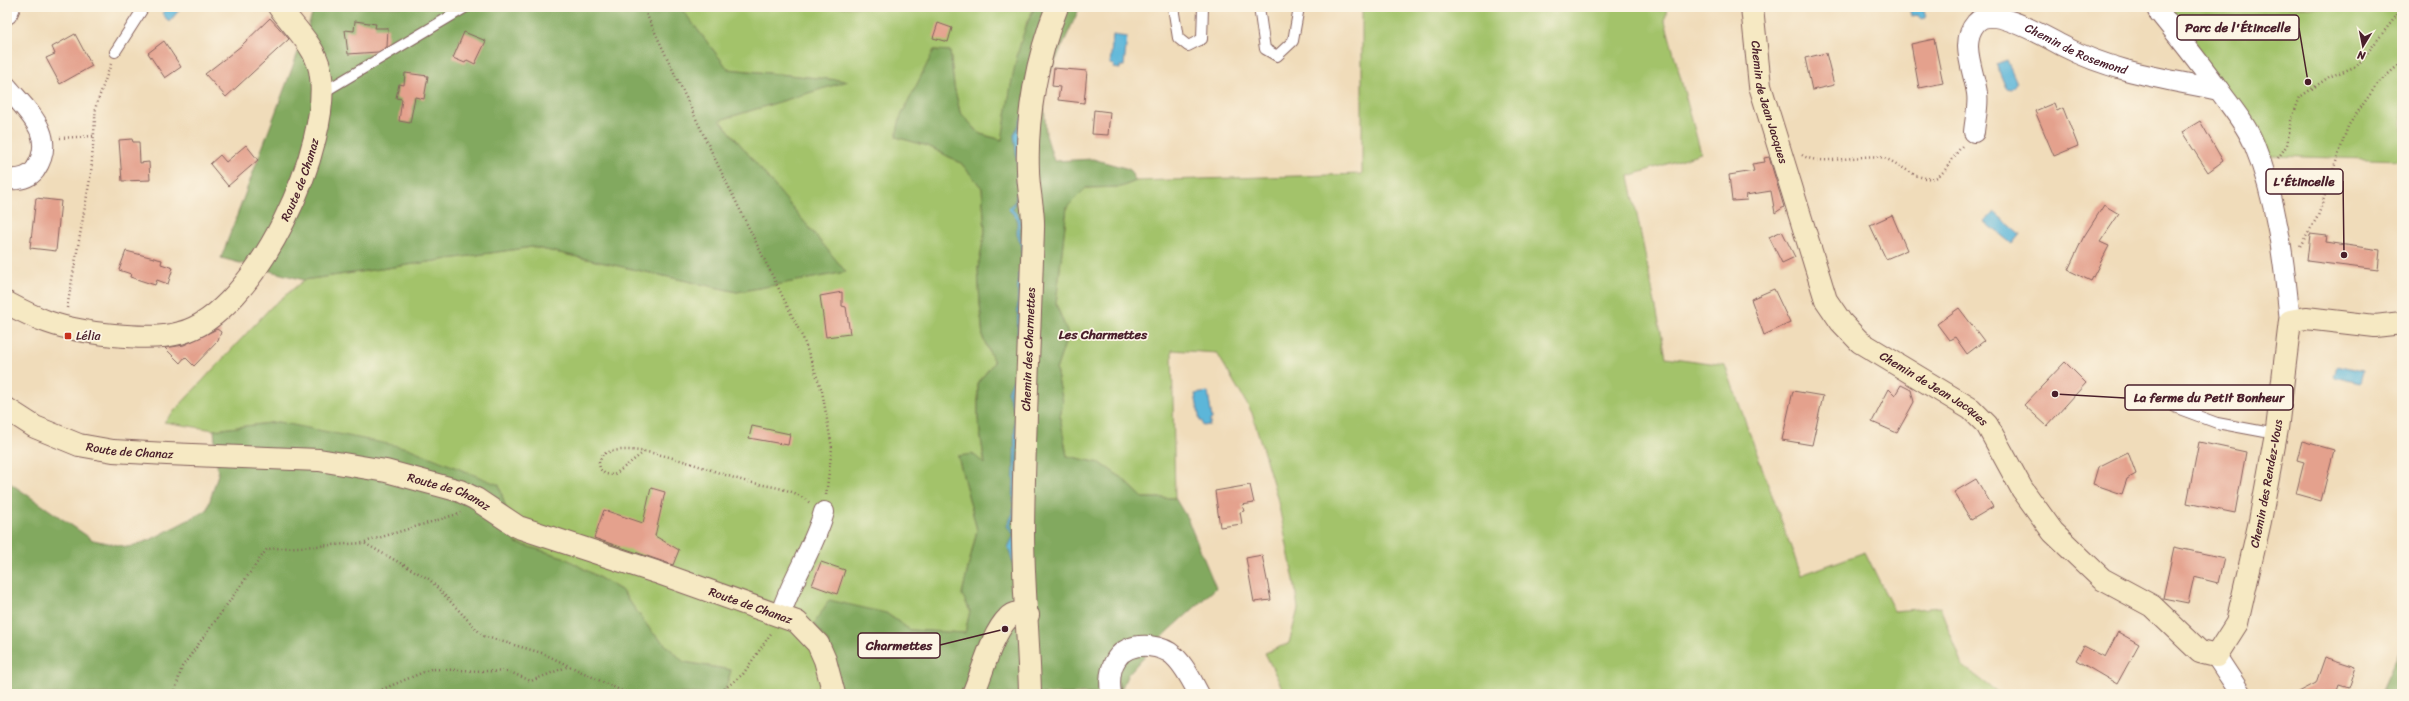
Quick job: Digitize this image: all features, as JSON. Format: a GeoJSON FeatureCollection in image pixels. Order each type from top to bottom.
{"type":"FeatureCollection","features":[{"type":"Feature","properties":{"kind":"street"},"geometry":{"type":"LineString","coordinates":[[7,14],[10,7]]}},
{"type":"Feature","properties":{"kind":"street","name":"Route de Chanaz"},"geometry":{"type":"LineString","coordinates":[[7,303],[48,322],[64,326],[117,334],[153,336],[180,333],[206,321],[229,303],[252,277],[276,236],[302,181],[319,119],[322,93],[319,68],[310,49],[279,7]]}},
{"type":"Feature","properties":{"kind":"street","name":"Chemin des Charmettes"},"geometry":{"type":"LineString","coordinates":[[1030,694],[1022,614],[1023,518],[1033,226],[1028,156],[1030,126],[1037,80],[1050,25],[1057,7]]}},
{"type":"Feature","properties":{"kind":"street","name":"Chemin de Jean Jacques"},"geometry":{"type":"LineString","coordinates":[[1752,7],[1760,86],[1817,277],[1826,300],[1841,322],[1860,342],[1971,409],[1987,425],[2022,489],[2053,532],[2102,579],[2152,606],[2200,652],[2216,656]]}},
{"type":"Feature","properties":{"kind":"street"},"geometry":{"type":"LineString","coordinates":[[2157,9],[2238,116],[2254,143],[2274,204],[2285,270],[2290,321],[2306,318],[2375,326],[2402,322]]}},
{"type":"Feature","properties":{"kind":"street","name":"Chemin de Rosemond"},"geometry":{"type":"LineString","coordinates":[[1974,132],[1977,95],[1967,49],[1970,35],[1976,22],[1986,17],[2004,18],[2074,52],[2120,70],[2219,90]]}},
{"type":"Feature","properties":{"kind":"street"},"geometry":{"type":"LineString","coordinates":[[7,87],[37,122],[43,139],[42,159],[31,175],[16,180],[7,179]]}},
{"type":"Feature","properties":{"kind":"street","name":"Chemin des Rendez-Vous"},"geometry":{"type":"LineString","coordinates":[[2216,656],[2237,623],[2260,521],[2276,434],[2290,321]]}},
{"type":"Feature","properties":{"kind":"street","name":"Route de Chanaz"},"geometry":{"type":"LineString","coordinates":[[7,409],[35,427],[79,445],[113,451],[255,456],[326,461],[386,471],[460,491],[486,505],[518,527],[797,622],[818,644],[825,660],[834,694]]}},
{"type":"Feature","properties":{"kind":"street"},"geometry":{"type":"LineString","coordinates":[[780,616],[785,600],[820,527],[824,512]]}},
{"type":"Feature","properties":{"kind":"street"},"geometry":{"type":"LineString","coordinates":[[973,694],[999,631],[1008,617],[1022,614]]}},
{"type":"Feature","properties":{"kind":"street"},"geometry":{"type":"LineString","coordinates":[[1111,694],[1111,670],[1116,658],[1125,649],[1139,645],[1163,649],[1174,655],[1186,670],[1199,694]]}},
{"type":"Feature","properties":{"kind":"street"},"geometry":{"type":"LineString","coordinates":[[2216,656],[2241,694]]}},
{"type":"Feature","properties":{"kind":"lane"},"geometry":{"type":"LineString","coordinates":[[115,52],[144,7]]}},
{"type":"Feature","properties":{"kind":"lane"},"geometry":{"type":"LineString","coordinates":[[322,93],[466,7]]}},
{"type":"Feature","properties":{"kind":"lane"},"geometry":{"type":"LineString","coordinates":[[1173,7],[1178,38],[1188,46],[1202,39],[1203,7]]}},
{"type":"Feature","properties":{"kind":"lane"},"geometry":{"type":"LineString","coordinates":[[1259,7],[1265,49],[1277,56],[1293,41],[1299,7]]}},
{"type":"Feature","properties":{"kind":"lane"},"geometry":{"type":"LineString","coordinates":[[2174,407],[2217,423],[2276,434]]}},
{"type":"Feature","properties":{"kind":"path"},"geometry":{"type":"LineString","coordinates":[[643,7],[716,161],[803,338],[822,390],[832,448],[824,512],[793,492],[744,481],[663,455],[644,452],[618,450],[608,452],[600,458],[600,469],[605,474],[614,475],[644,452]]}},
{"type":"Feature","properties":{"kind":"path"},"geometry":{"type":"LineString","coordinates":[[2276,161],[2287,145],[2291,121],[2300,97],[2329,77],[2357,66],[2397,15],[2392,7]]}},
{"type":"Feature","properties":{"kind":"path"},"geometry":{"type":"LineString","coordinates":[[64,326],[91,173],[96,106],[115,52]]}},
{"type":"Feature","properties":{"kind":"path"},"geometry":{"type":"LineString","coordinates":[[2285,270],[2318,216],[2348,126],[2378,83],[2402,62]]}},
{"type":"Feature","properties":{"kind":"path"},"geometry":{"type":"LineString","coordinates":[[1800,152],[1805,158],[1824,160],[1872,156],[1882,158],[1924,178],[1935,178],[1944,172],[1954,155],[1974,132]]}},
{"type":"Feature","properties":{"kind":"path"},"geometry":{"type":"LineString","coordinates":[[43,139],[94,136]]}},
{"type":"Feature","properties":{"kind":"path"},"geometry":{"type":"LineString","coordinates":[[174,694],[182,667],[267,549],[364,543],[486,505]]}},
{"type":"Feature","properties":{"kind":"path"},"geometry":{"type":"LineString","coordinates":[[364,543],[429,579],[483,636],[542,653],[628,694]]}},
{"type":"Feature","properties":{"kind":"path"},"geometry":{"type":"LineString","coordinates":[[718,694],[742,674],[771,634],[780,616]]}},
{"type":"Feature","properties":{"kind":"path"},"geometry":{"type":"LineString","coordinates":[[371,694],[431,669],[510,672],[531,681],[569,666]]}},
{"type":"Feature","properties":{"kind":"green space"},"geometry":{"type":"Polygon","coordinates":[[[315,7],[680,7],[728,69],[848,81],[720,120],[846,272],[737,292],[532,247],[304,280],[221,258],[315,7]]]}},
{"type":"Feature","properties":{"kind":"green space"},"geometry":{"type":"Polygon","coordinates":[[[680,7],[1035,7],[1027,21],[1002,140],[980,134],[960,112],[954,86],[950,51],[934,50],[896,137],[928,146],[961,163],[982,188],[985,231],[978,268],[980,304],[983,338],[994,362],[978,383],[978,419],[985,465],[958,456],[977,530],[962,594],[970,611],[965,633],[910,630],[886,613],[828,642],[833,669],[815,694],[724,694],[731,670],[684,662],[652,632],[621,590],[563,557],[516,543],[499,485],[278,422],[214,430],[164,422],[271,307],[304,280],[532,247],[737,292],[845,272],[720,120],[847,81],[728,69],[680,7]]]}},
{"type":"Feature","properties":{"kind":"green space"},"geometry":{"type":"Polygon","coordinates":[[[1035,7],[1080,7],[1043,88],[1046,135],[1054,161],[1093,159],[1129,169],[1136,181],[1121,187],[1086,188],[1067,207],[1056,304],[1068,334],[1056,370],[1063,402],[1060,417],[1067,456],[1100,463],[1122,478],[1143,498],[1175,498],[1187,518],[1216,588],[1160,639],[1128,674],[1119,694],[815,694],[833,669],[828,642],[814,624],[829,600],[886,613],[910,630],[965,633],[970,611],[962,594],[977,530],[958,456],[973,454],[985,464],[978,419],[978,383],[994,362],[983,338],[980,304],[978,268],[985,231],[982,188],[961,163],[928,146],[896,137],[900,118],[934,50],[950,51],[954,86],[960,112],[980,134],[1002,140],[1010,90],[1022,37],[1035,7]]]}},
{"type":"Feature","properties":{"kind":"green space"},"geometry":{"type":"Polygon","coordinates":[[[1362,7],[1667,7],[1665,21],[1701,153],[1629,176],[1666,357],[1725,365],[1801,575],[1865,552],[1894,611],[1940,607],[1963,666],[2000,694],[1285,694],[1265,653],[1289,643],[1298,609],[1294,580],[1277,497],[1252,413],[1217,353],[1172,350],[1175,498],[1143,498],[1122,478],[1100,463],[1067,456],[1060,417],[1063,402],[1056,370],[1068,334],[1056,304],[1067,207],[1086,188],[1121,187],[1136,181],[1362,174],[1362,7]]]}},
{"type":"Feature","properties":{"kind":"green space"},"geometry":{"type":"Polygon","coordinates":[[[2160,7],[2402,7],[2402,160],[2269,156],[2160,7]]]}},
{"type":"Feature","properties":{"kind":"green space"},"geometry":{"type":"Polygon","coordinates":[[[278,422],[408,448],[499,485],[516,543],[563,557],[621,590],[652,632],[684,662],[731,670],[724,694],[7,694],[7,481],[93,540],[128,547],[150,540],[207,510],[218,474],[214,430],[278,422]]]}},
{"type":"Feature","properties":{"kind":"green space"},"geometry":{"type":"Polygon","coordinates":[[[2402,645],[2402,694],[2380,694],[2402,645]]]}},
{"type":"Feature","properties":{"kind":"water"},"geometry":{"type":"Polygon","coordinates":[[[168,7],[182,7],[169,22],[162,13],[168,7]]]}},
{"type":"Feature","properties":{"kind":"water"},"geometry":{"type":"Polygon","coordinates":[[[1050,7],[1040,44],[1029,106],[1021,134],[1020,183],[1016,201],[1012,209],[1020,217],[1020,235],[1025,245],[1024,273],[1021,274],[1019,374],[1010,392],[1018,413],[1016,513],[1010,525],[1015,534],[1018,546],[1017,563],[1022,592],[1017,595],[1015,571],[1008,547],[1014,535],[1007,526],[1013,513],[1015,413],[1007,392],[1017,373],[1018,274],[1021,270],[1022,246],[1017,235],[1017,218],[1008,209],[1015,201],[1018,187],[1016,179],[1018,168],[1014,135],[1024,113],[1046,8],[1050,7]]]}},
{"type":"Feature","properties":{"kind":"water"},"geometry":{"type":"Polygon","coordinates":[[[1910,7],[1923,7],[1926,18],[1921,19],[1917,15],[1912,16],[1910,7]]]}},
{"type":"Feature","properties":{"kind":"water"},"geometry":{"type":"Polygon","coordinates":[[[1113,35],[1127,37],[1124,66],[1120,66],[1120,69],[1113,68],[1114,65],[1110,64],[1113,35]]]}},
{"type":"Feature","properties":{"kind":"water"},"geometry":{"type":"Polygon","coordinates":[[[2007,60],[2017,83],[2012,89],[2006,88],[1996,64],[2007,60]]]}},
{"type":"Feature","properties":{"kind":"water"},"geometry":{"type":"Polygon","coordinates":[[[1994,212],[2020,234],[2012,244],[1985,222],[1994,212]]]}},
{"type":"Feature","properties":{"kind":"water"},"geometry":{"type":"Polygon","coordinates":[[[2337,365],[2363,371],[2360,383],[2334,377],[2337,365]]]}},
{"type":"Feature","properties":{"kind":"water"},"geometry":{"type":"Polygon","coordinates":[[[1208,392],[1212,419],[1210,420],[1210,425],[1203,426],[1202,421],[1200,421],[1195,394],[1208,392]]]}},
{"type":"Feature","properties":{"kind":"building"},"geometry":{"type":"Polygon","coordinates":[[[270,18],[289,39],[226,97],[205,74],[241,46],[270,18]]]}},
{"type":"Feature","properties":{"kind":"building"},"geometry":{"type":"Polygon","coordinates":[[[355,21],[376,24],[375,28],[388,28],[387,47],[378,52],[348,54],[345,30],[354,31],[355,21]]]}},
{"type":"Feature","properties":{"kind":"building"},"geometry":{"type":"Polygon","coordinates":[[[938,23],[952,28],[948,42],[933,38],[938,23]]]}},
{"type":"Feature","properties":{"kind":"building"},"geometry":{"type":"Polygon","coordinates":[[[464,32],[486,41],[475,64],[467,60],[465,63],[453,58],[464,32]]]}},
{"type":"Feature","properties":{"kind":"building"},"geometry":{"type":"Polygon","coordinates":[[[75,34],[92,66],[60,84],[46,58],[55,54],[52,47],[75,34]]]}},
{"type":"Feature","properties":{"kind":"building"},"geometry":{"type":"Polygon","coordinates":[[[1934,39],[1943,83],[1919,88],[1911,44],[1934,39]]]}},
{"type":"Feature","properties":{"kind":"building"},"geometry":{"type":"Polygon","coordinates":[[[164,41],[181,67],[165,78],[148,53],[164,41]]]}},
{"type":"Feature","properties":{"kind":"building"},"geometry":{"type":"Polygon","coordinates":[[[1826,53],[1834,85],[1812,90],[1805,58],[1826,53]]]}},
{"type":"Feature","properties":{"kind":"building"},"geometry":{"type":"Polygon","coordinates":[[[1054,68],[1087,71],[1084,103],[1058,100],[1060,87],[1052,86],[1054,68]]]}},
{"type":"Feature","properties":{"kind":"building"},"geometry":{"type":"Polygon","coordinates":[[[405,73],[428,76],[424,99],[415,97],[410,123],[399,121],[402,99],[396,98],[399,84],[404,85],[405,73]]]}},
{"type":"Feature","properties":{"kind":"building"},"geometry":{"type":"Polygon","coordinates":[[[2054,103],[2057,111],[2063,108],[2078,146],[2054,156],[2035,111],[2054,103]]]}},
{"type":"Feature","properties":{"kind":"building"},"geometry":{"type":"Polygon","coordinates":[[[1094,110],[1110,112],[1108,135],[1092,134],[1094,110]]]}},
{"type":"Feature","properties":{"kind":"building"},"geometry":{"type":"Polygon","coordinates":[[[2200,121],[2223,161],[2208,172],[2182,132],[2200,121]]]}},
{"type":"Feature","properties":{"kind":"building"},"geometry":{"type":"Polygon","coordinates":[[[132,139],[133,142],[139,142],[140,163],[149,162],[150,180],[122,181],[119,140],[132,139]]]}},
{"type":"Feature","properties":{"kind":"building"},"geometry":{"type":"Polygon","coordinates":[[[246,145],[258,160],[228,186],[210,164],[220,155],[226,162],[246,145]]]}},
{"type":"Feature","properties":{"kind":"building"},"geometry":{"type":"Polygon","coordinates":[[[1769,157],[1784,207],[1775,213],[1771,191],[1746,195],[1747,200],[1732,201],[1729,175],[1754,171],[1752,164],[1765,162],[1764,158],[1769,157]]]}},
{"type":"Feature","properties":{"kind":"building"},"geometry":{"type":"Polygon","coordinates":[[[36,198],[61,201],[56,251],[30,248],[36,198]]]}},
{"type":"Feature","properties":{"kind":"building"},"geometry":{"type":"Polygon","coordinates":[[[2104,205],[2119,214],[2100,242],[2109,246],[2091,281],[2068,270],[2083,238],[2104,205]]]}},
{"type":"Feature","properties":{"kind":"building"},"geometry":{"type":"Polygon","coordinates":[[[1892,215],[1907,250],[1886,259],[1870,225],[1892,215]]]}},
{"type":"Feature","properties":{"kind":"building"},"geometry":{"type":"Polygon","coordinates":[[[1782,231],[1795,257],[1782,263],[1769,237],[1782,231]]]}},
{"type":"Feature","properties":{"kind":"building"},"geometry":{"type":"Polygon","coordinates":[[[2310,234],[2327,236],[2326,242],[2380,250],[2378,270],[2307,261],[2310,234]]]}},
{"type":"Feature","properties":{"kind":"building"},"geometry":{"type":"Polygon","coordinates":[[[126,251],[162,260],[161,264],[173,268],[168,284],[157,280],[155,285],[130,277],[131,274],[119,270],[126,251]]]}},
{"type":"Feature","properties":{"kind":"building"},"geometry":{"type":"Polygon","coordinates":[[[1774,289],[1790,323],[1764,335],[1751,299],[1774,289]]]}},
{"type":"Feature","properties":{"kind":"building"},"geometry":{"type":"Polygon","coordinates":[[[842,292],[842,306],[846,307],[850,334],[826,337],[820,296],[842,292]]]}},
{"type":"Feature","properties":{"kind":"building"},"geometry":{"type":"Polygon","coordinates":[[[1959,308],[1984,341],[1967,354],[1955,337],[1949,340],[1937,324],[1959,308]]]}},
{"type":"Feature","properties":{"kind":"building"},"geometry":{"type":"Polygon","coordinates":[[[217,329],[221,332],[218,341],[194,366],[185,357],[180,363],[165,348],[184,345],[217,329]]]}},
{"type":"Feature","properties":{"kind":"building"},"geometry":{"type":"Polygon","coordinates":[[[2065,362],[2086,383],[2047,426],[2024,405],[2065,362]]]}},
{"type":"Feature","properties":{"kind":"building"},"geometry":{"type":"Polygon","coordinates":[[[1901,385],[1911,390],[1914,402],[1897,433],[1872,422],[1889,389],[1895,395],[1901,385]]]}},
{"type":"Feature","properties":{"kind":"building"},"geometry":{"type":"Polygon","coordinates":[[[1793,391],[1823,396],[1812,445],[1782,440],[1793,391]]]}},
{"type":"Feature","properties":{"kind":"building"},"geometry":{"type":"Polygon","coordinates":[[[752,426],[790,434],[788,445],[749,438],[752,426]]]}},
{"type":"Feature","properties":{"kind":"building"},"geometry":{"type":"Polygon","coordinates":[[[2302,441],[2334,450],[2321,501],[2296,494],[2304,462],[2297,460],[2302,441]]]}},
{"type":"Feature","properties":{"kind":"building"},"geometry":{"type":"Polygon","coordinates":[[[2199,442],[2246,452],[2235,513],[2187,503],[2199,442]]]}},
{"type":"Feature","properties":{"kind":"building"},"geometry":{"type":"Polygon","coordinates":[[[2128,452],[2136,474],[2127,479],[2122,494],[2093,484],[2098,467],[2128,452]]]}},
{"type":"Feature","properties":{"kind":"building"},"geometry":{"type":"Polygon","coordinates":[[[1976,479],[1993,507],[1971,520],[1954,492],[1976,479]]]}},
{"type":"Feature","properties":{"kind":"building"},"geometry":{"type":"Polygon","coordinates":[[[1250,485],[1254,503],[1242,505],[1244,511],[1240,512],[1242,524],[1220,527],[1215,491],[1250,485]]]}},
{"type":"Feature","properties":{"kind":"building"},"geometry":{"type":"Polygon","coordinates":[[[651,488],[665,492],[655,536],[679,550],[673,565],[594,538],[604,510],[643,523],[651,488]]]}},
{"type":"Feature","properties":{"kind":"building"},"geometry":{"type":"Polygon","coordinates":[[[2174,547],[2224,558],[2218,583],[2194,577],[2188,603],[2163,598],[2174,547]]]}},
{"type":"Feature","properties":{"kind":"building"},"geometry":{"type":"Polygon","coordinates":[[[1262,555],[1271,600],[1254,602],[1246,558],[1262,555]]]}},
{"type":"Feature","properties":{"kind":"building"},"geometry":{"type":"Polygon","coordinates":[[[821,562],[845,570],[837,594],[812,585],[821,562]]]}},
{"type":"Feature","properties":{"kind":"building"},"geometry":{"type":"Polygon","coordinates":[[[2118,632],[2139,644],[2117,684],[2076,660],[2084,646],[2105,657],[2118,632]]]}},
{"type":"Feature","properties":{"kind":"building"},"geometry":{"type":"Polygon","coordinates":[[[2325,657],[2356,667],[2349,688],[2339,685],[2336,694],[2295,694],[2316,683],[2325,657]]]}},
{"type":"Feature","properties":{"kind":"place","name":"Parc de l'Étincelle"},"geometry":{"type":"Point","coordinates":[2308,82]}},
{"type":"Feature","properties":{"kind":"place","name":"L'Étincelle"},"geometry":{"type":"Point","coordinates":[2344,255]}},
{"type":"Feature","properties":{"kind":"place","name":"Lélia"},"geometry":{"type":"Point","coordinates":[68,336]}},
{"type":"Feature","properties":{"kind":"place","name":"La ferme du Petit Bonheur"},"geometry":{"type":"Point","coordinates":[2055,394]}},
{"type":"Feature","properties":{"kind":"place","name":"Charmettes"},"geometry":{"type":"Point","coordinates":[1005,629]}},
{"type":"Feature","properties":{"kind":"district","name":"Les Charmettes"},"geometry":{"type":"Point","coordinates":[1103,334]}}]}
